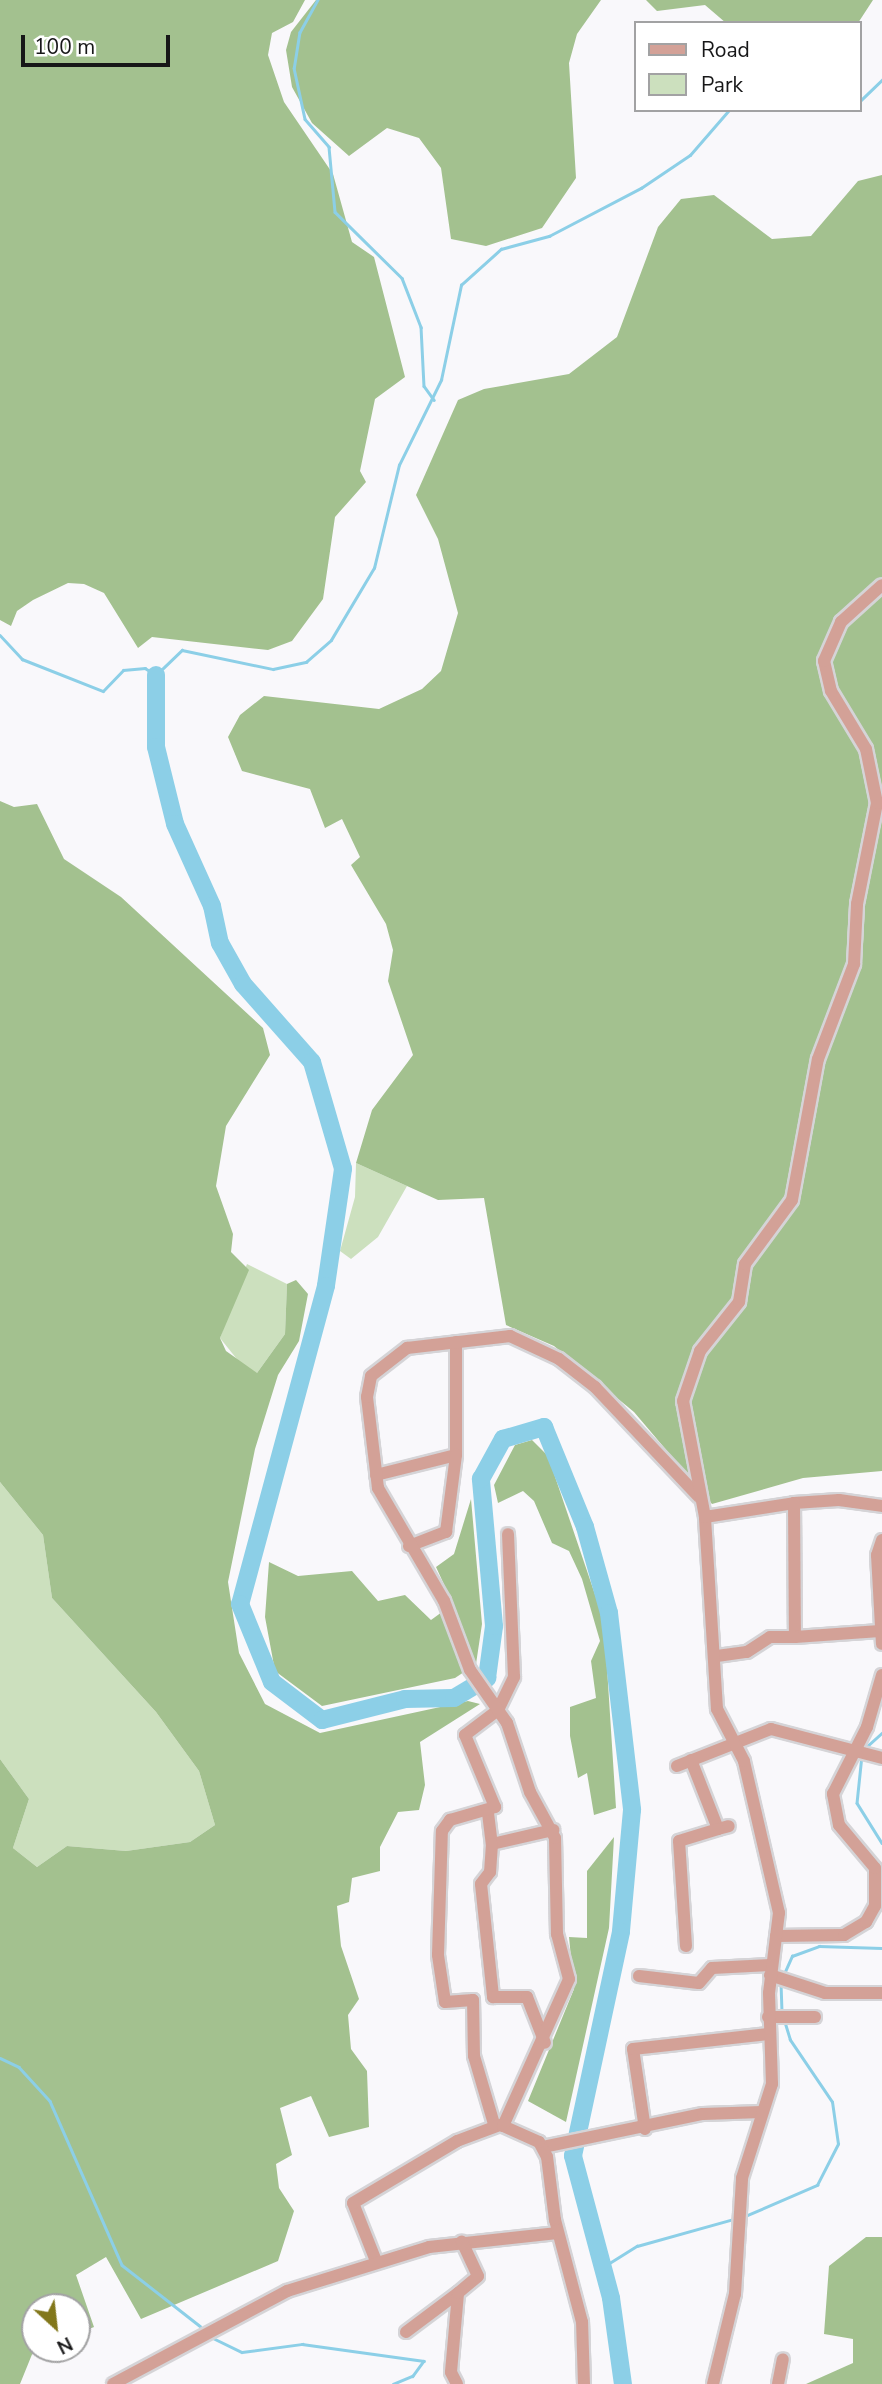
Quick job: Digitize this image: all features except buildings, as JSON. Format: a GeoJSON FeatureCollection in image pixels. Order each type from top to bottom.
{"type":"FeatureCollection","features":[{"type":"Feature","properties":{"kind":"street"},"geometry":{"type":"LineString","coordinates":[[713,2384],[735,2294],[737,2213],[747,2151],[772,2084],[768,2034],[777,2017],[774,1974],[776,1936],[774,1867],[744,1761],[717,1709],[717,1656],[705,1517],[699,1497],[685,1387],[700,1351],[732,1315],[745,1264],[792,1199],[818,1059],[854,964],[859,895],[877,803],[866,749],[831,691],[824,660],[841,622],[882,584]]}},
{"type":"Feature","properties":{"kind":"street"},"geometry":{"type":"LineString","coordinates":[[376,2261],[353,2203],[499,2125],[545,2043],[569,1979],[556,1934],[553,1830],[530,1792],[498,1710],[470,1670],[444,1601],[409,1546],[376,1475],[367,1397],[377,1366],[407,1348],[510,1336],[559,1359],[610,1400],[699,1497]]}},
{"type":"Feature","properties":{"kind":"street"},"geometry":{"type":"LineString","coordinates":[[409,1546],[446,1532],[456,1455],[456,1342]]}},
{"type":"Feature","properties":{"kind":"street"},"geometry":{"type":"LineString","coordinates":[[376,1475],[456,1455]]}},
{"type":"Feature","properties":{"kind":"street"},"geometry":{"type":"LineString","coordinates":[[705,1517],[794,1503],[839,1500],[882,1506]]}},
{"type":"Feature","properties":{"kind":"street"},"geometry":{"type":"LineString","coordinates":[[794,1503],[795,1637]]}},
{"type":"Feature","properties":{"kind":"street"},"geometry":{"type":"LineString","coordinates":[[493,1997],[481,1884],[490,1872],[492,1844],[488,1812],[494,1797],[465,1735],[498,1710],[516,1669],[508,1534]]}},
{"type":"Feature","properties":{"kind":"street"},"geometry":{"type":"LineString","coordinates":[[717,1656],[747,1652],[770,1637],[881,1637],[877,1555],[882,1540]]}},
{"type":"Feature","properties":{"kind":"street"},"geometry":{"type":"LineString","coordinates":[[776,1936],[844,1935],[866,1922],[875,1906],[875,1868],[838,1825],[834,1806],[836,1778],[858,1756],[882,1675]]}},
{"type":"Feature","properties":{"kind":"street"},"geometry":{"type":"LineString","coordinates":[[677,1766],[731,1740],[760,1730],[787,1731],[858,1756],[882,1758]]}},
{"type":"Feature","properties":{"kind":"street"},"geometry":{"type":"LineString","coordinates":[[686,1946],[678,1842],[724,1828],[691,1759]]}},
{"type":"Feature","properties":{"kind":"street"},"geometry":{"type":"LineString","coordinates":[[488,1812],[450,1820],[442,1831],[443,1992],[447,2004],[493,1997],[527,1997],[545,2043]]}},
{"type":"Feature","properties":{"kind":"street"},"geometry":{"type":"LineString","coordinates":[[492,1844],[553,1830]]}},
{"type":"Feature","properties":{"kind":"street"},"geometry":{"type":"LineString","coordinates":[[639,1976],[699,1983],[712,1968],[774,1974],[825,1993],[882,1993]]}},
{"type":"Feature","properties":{"kind":"street"},"geometry":{"type":"LineString","coordinates":[[473,2000],[474,2056],[499,2125],[549,2145],[645,2129],[715,2112],[762,2112]]}},
{"type":"Feature","properties":{"kind":"street"},"geometry":{"type":"LineString","coordinates":[[777,2017],[815,2017]]}},
{"type":"Feature","properties":{"kind":"street"},"geometry":{"type":"LineString","coordinates":[[645,2129],[633,2049],[768,2034]]}},
{"type":"Feature","properties":{"kind":"street"},"geometry":{"type":"LineString","coordinates":[[549,2145],[558,2233],[582,2322],[584,2384]]}},
{"type":"Feature","properties":{"kind":"street"},"geometry":{"type":"LineString","coordinates":[[113,2384],[270,2298],[376,2261],[462,2242],[558,2233]]}},
{"type":"Feature","properties":{"kind":"street"},"geometry":{"type":"LineString","coordinates":[[406,2332],[478,2276],[462,2242]]}},
{"type":"Feature","properties":{"kind":"street"},"geometry":{"type":"LineString","coordinates":[[457,2384],[451,2372],[458,2293]]}},
{"type":"Feature","properties":{"kind":"street"},"geometry":{"type":"LineString","coordinates":[[778,2384],[783,2359]]}},
{"type":"Feature","properties":{"kind":"green space"},"geometry":{"type":"Polygon","coordinates":[[[0,0],[305,0],[293,22],[272,33],[268,55],[284,102],[333,174],[352,242],[374,257],[405,377],[375,399],[360,471],[366,482],[335,517],[323,599],[292,641],[268,650],[152,637],[138,648],[104,593],[84,584],[68,583],[33,600],[17,611],[11,626],[0,620],[0,0]]]}},
{"type":"Feature","properties":{"kind":"green space"},"geometry":{"type":"Polygon","coordinates":[[[316,0],[601,0],[577,34],[569,63],[576,178],[542,228],[486,246],[451,239],[441,168],[419,138],[387,128],[349,156],[312,123],[292,87],[286,50],[291,32],[316,0]]]}},
{"type":"Feature","properties":{"kind":"green space"},"geometry":{"type":"Polygon","coordinates":[[[646,0],[873,0],[859,21],[724,21],[705,5],[657,11],[646,0]]]}},
{"type":"Feature","properties":{"kind":"green space"},"geometry":{"type":"Polygon","coordinates":[[[882,175],[882,1471],[803,1478],[712,1504],[634,1412],[554,1346],[506,1325],[484,1198],[438,1200],[356,1163],[372,1110],[413,1055],[388,981],[393,950],[386,924],[351,865],[360,857],[342,819],[325,828],[310,789],[242,771],[228,737],[240,715],[264,696],[379,709],[422,689],[441,671],[458,613],[438,539],[416,495],[458,400],[484,389],[569,374],[617,337],[658,227],[681,199],[714,195],[772,239],[811,236],[858,181],[882,175]]]}},
{"type":"Feature","properties":{"kind":"green space"},"geometry":{"type":"Polygon","coordinates":[[[0,801],[14,807],[37,804],[64,859],[121,897],[263,1028],[270,1055],[226,1126],[216,1186],[233,1234],[231,1252],[249,1270],[220,1338],[226,1351],[257,1373],[285,1334],[287,1284],[296,1280],[308,1294],[299,1341],[278,1375],[255,1449],[228,1582],[239,1653],[265,1704],[320,1733],[468,1701],[480,1704],[420,1742],[425,1785],[419,1810],[398,1812],[380,1847],[380,1871],[352,1878],[349,1902],[337,1906],[341,1946],[359,1999],[348,2015],[351,2049],[367,2071],[369,2127],[329,2137],[311,2096],[280,2108],[292,2155],[276,2164],[279,2188],[294,2211],[278,2261],[141,2319],[106,2257],[76,2275],[82,2293],[21,2293],[21,2363],[29,2363],[20,2384],[0,2384],[0,1759],[29,1799],[13,1848],[37,1867],[67,1846],[126,1851],[190,1842],[215,1825],[199,1771],[156,1712],[52,1598],[43,1535],[0,1482],[0,801]]]}},
{"type":"Feature","properties":{"kind":"green space"},"geometry":{"type":"Polygon","coordinates":[[[356,1163],[407,1186],[378,1237],[351,1259],[340,1251],[355,1197],[356,1163]]]}},
{"type":"Feature","properties":{"kind":"green space"},"geometry":{"type":"Polygon","coordinates":[[[247,1264],[287,1284],[285,1334],[257,1373],[248,1373],[220,1338],[247,1264]]]}},
{"type":"Feature","properties":{"kind":"green space"},"geometry":{"type":"Polygon","coordinates":[[[532,1440],[548,1456],[604,1621],[616,1808],[594,1815],[587,1773],[578,1778],[570,1736],[570,1707],[596,1698],[591,1661],[600,1641],[582,1579],[569,1551],[552,1543],[534,1501],[523,1491],[498,1503],[494,1485],[515,1445],[532,1440]]]}},
{"type":"Feature","properties":{"kind":"green space"},"geometry":{"type":"Polygon","coordinates":[[[0,1482],[43,1535],[52,1598],[156,1712],[199,1771],[215,1825],[190,1842],[126,1851],[67,1846],[37,1867],[13,1848],[29,1799],[0,1759],[0,1482]]]}},
{"type":"Feature","properties":{"kind":"green space"},"geometry":{"type":"Polygon","coordinates":[[[471,1499],[482,1624],[476,1664],[455,1678],[322,1706],[275,1671],[265,1617],[269,1562],[298,1576],[352,1571],[378,1601],[405,1595],[431,1620],[453,1604],[436,1567],[454,1554],[471,1499]]]}},
{"type":"Feature","properties":{"kind":"green space"},"geometry":{"type":"Polygon","coordinates":[[[614,1837],[609,1928],[566,2122],[528,2101],[574,1989],[569,1937],[587,1938],[587,1871],[614,1837]]]}},
{"type":"Feature","properties":{"kind":"green space"},"geometry":{"type":"Polygon","coordinates":[[[866,2237],[882,2237],[882,2384],[806,2384],[853,2363],[853,2339],[824,2334],[829,2266],[866,2237]]]}},
{"type":"Feature","properties":{"kind":"waterway"},"geometry":{"type":"LineString","coordinates":[[318,0],[300,32],[294,68],[305,119],[329,147],[335,212],[402,278],[421,327],[424,386],[434,400]]}},
{"type":"Feature","properties":{"kind":"waterway"},"geometry":{"type":"LineString","coordinates":[[861,100],[882,80]]}},
{"type":"Feature","properties":{"kind":"waterway"},"geometry":{"type":"LineString","coordinates":[[0,635],[22,659],[103,691],[123,670],[145,668],[156,675],[182,650],[273,669],[306,662],[331,640],[374,568],[399,465],[441,380],[461,285],[501,249],[549,236],[641,188],[690,155],[727,112]]}},
{"type":"Feature","properties":{"kind":"waterway"},"geometry":{"type":"LineString","coordinates":[[156,675],[156,747],[175,824],[212,906],[220,943],[243,984],[312,1062],[343,1169],[326,1286],[240,1604],[272,1682],[322,1720],[405,1699],[454,1698],[487,1678],[494,1626],[481,1479],[503,1439],[544,1427],[585,1527],[609,1613],[632,1810],[621,1932],[573,2156],[611,2298],[623,2384]]}},
{"type":"Feature","properties":{"kind":"waterway"},"geometry":{"type":"LineString","coordinates":[[864,1749],[882,1733]]}},
{"type":"Feature","properties":{"kind":"waterway"},"geometry":{"type":"LineString","coordinates":[[862,1755],[857,1803],[882,1843]]}},
{"type":"Feature","properties":{"kind":"waterway"},"geometry":{"type":"LineString","coordinates":[[783,1976],[792,1956],[819,1946],[882,1948]]}},
{"type":"Feature","properties":{"kind":"waterway"},"geometry":{"type":"LineString","coordinates":[[781,1983],[782,2013]]}},
{"type":"Feature","properties":{"kind":"waterway"},"geometry":{"type":"LineString","coordinates":[[743,2217],[817,2185],[838,2144],[832,2102],[790,2040],[784,2020]]}},
{"type":"Feature","properties":{"kind":"waterway"},"geometry":{"type":"LineString","coordinates":[[0,2058],[19,2067],[50,2101],[122,2265],[200,2326]]}},
{"type":"Feature","properties":{"kind":"waterway"},"geometry":{"type":"LineString","coordinates":[[603,2267],[637,2246],[737,2218]]}},
{"type":"Feature","properties":{"kind":"waterway"},"geometry":{"type":"LineString","coordinates":[[211,2337],[242,2352],[302,2344],[424,2361],[413,2376],[394,2384]]}}]}
